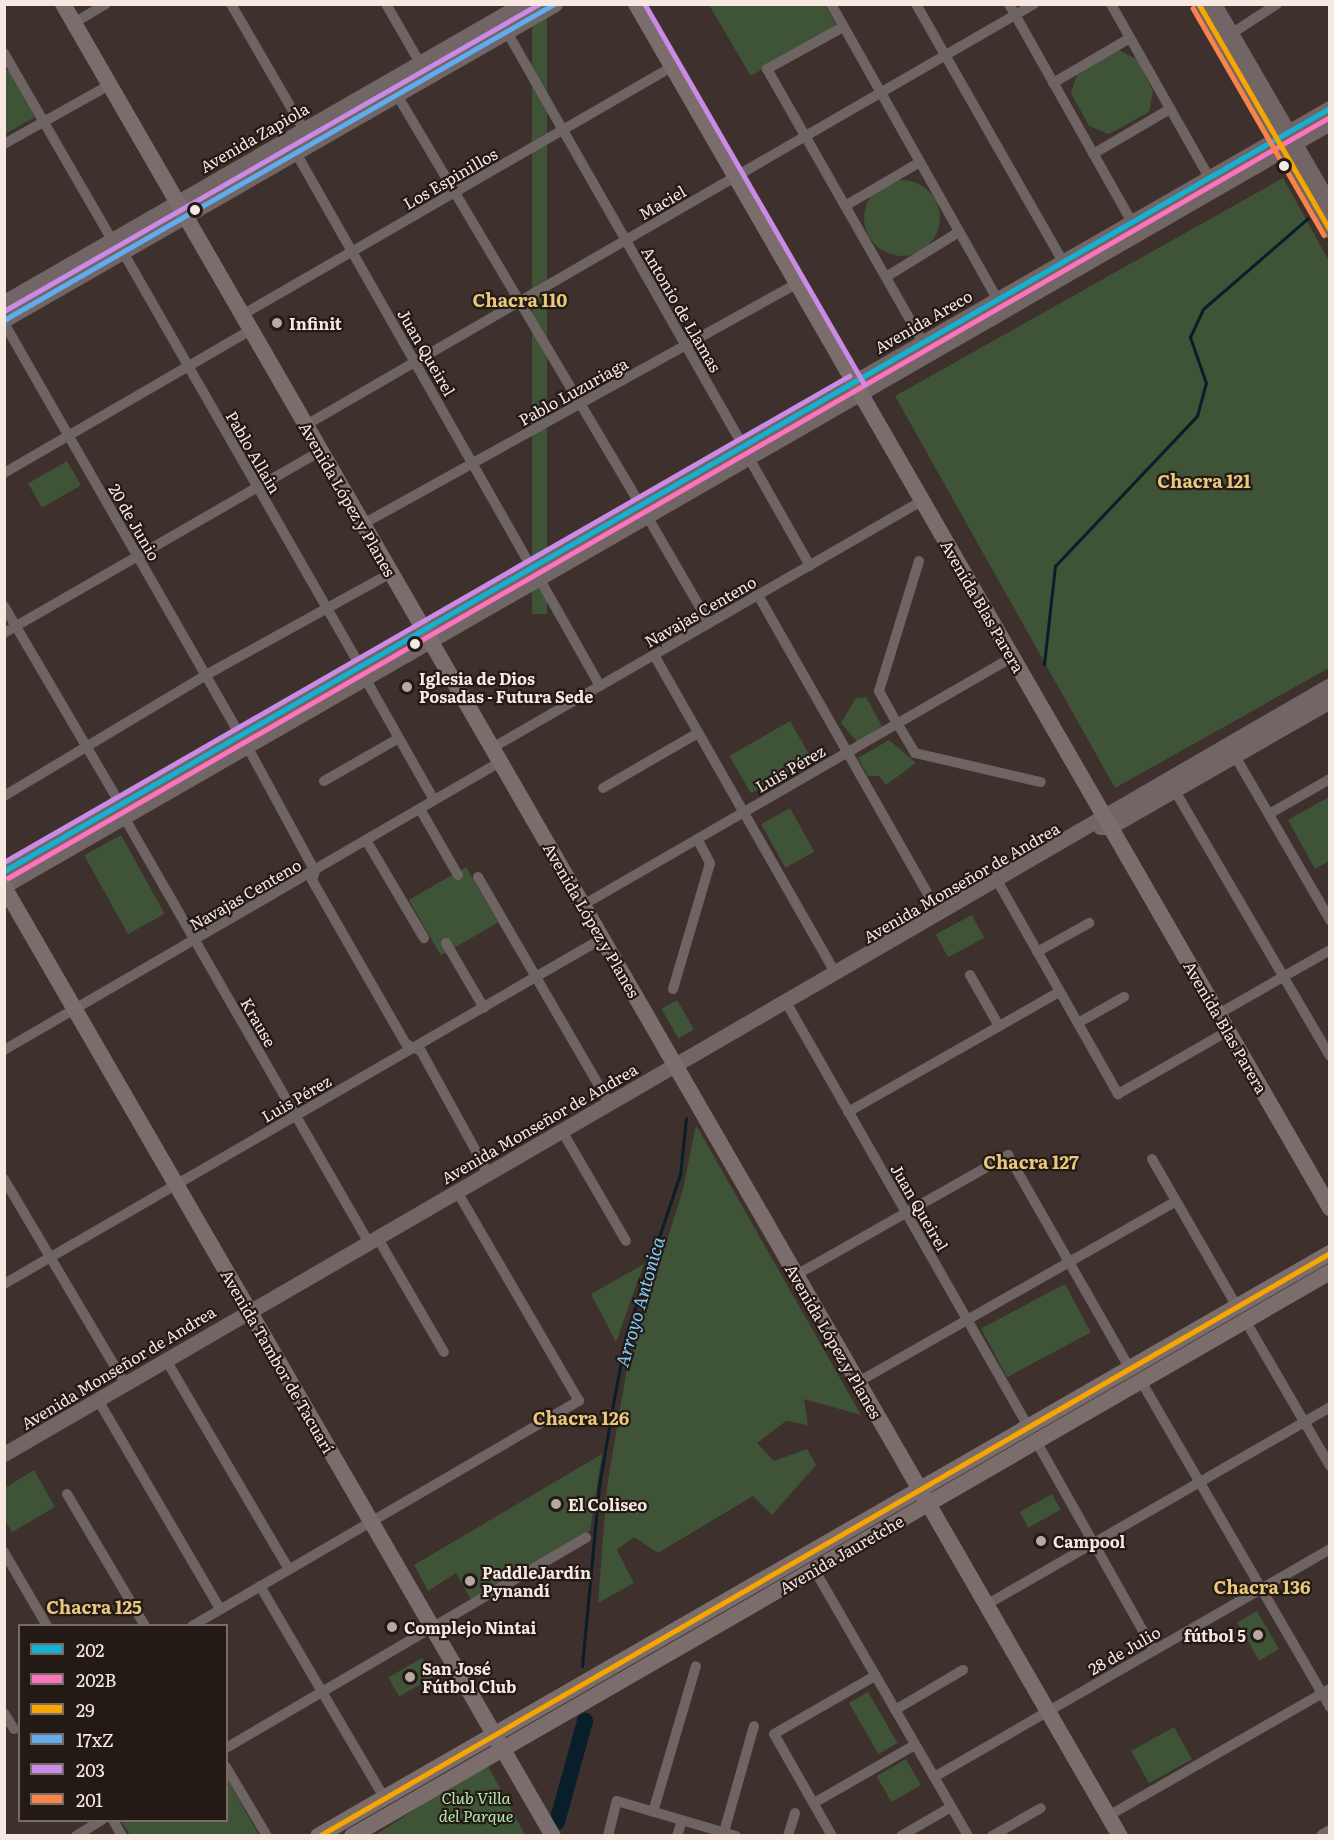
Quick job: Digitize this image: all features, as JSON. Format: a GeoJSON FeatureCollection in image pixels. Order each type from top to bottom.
{"type":"FeatureCollection","features":[{"type":"Feature","properties":{"kind":"main road","name":"Avenida López y Planes"},"geometry":{"type":"LineString","coordinates":[[63,4],[1120,1836]]}},
{"type":"Feature","properties":{"kind":"main road","name":"Avenida Zapiola"},"geometry":{"type":"LineString","coordinates":[[4,321],[123,252],[181,209],[304,130],[522,4]]}},
{"type":"Feature","properties":{"kind":"main road","name":"Avenida Zapiola"},"geometry":{"type":"LineString","coordinates":[[4,302],[112,240],[296,153],[555,4]]}},
{"type":"Feature","properties":{"kind":"main road","name":"Avenida Blas Parera"},"geometry":{"type":"LineString","coordinates":[[636,4],[1012,657],[1102,823],[1218,1014],[1329,1208]]}},
{"type":"Feature","properties":{"kind":"main road"},"geometry":{"type":"LineString","coordinates":[[1199,4],[1285,141],[1329,204]]}},
{"type":"Feature","properties":{"kind":"main road"},"geometry":{"type":"LineString","coordinates":[[1214,4],[1329,231]]}},
{"type":"Feature","properties":{"kind":"main road","name":"Avenida Areco"},"geometry":{"type":"LineString","coordinates":[[4,886],[122,811],[1285,141],[1329,108]]}},
{"type":"Feature","properties":{"kind":"main road","name":"Avenida Areco"},"geometry":{"type":"LineString","coordinates":[[857,388],[923,342],[997,299],[1066,267],[1132,222],[1209,177],[1329,123]]}},
{"type":"Feature","properties":{"kind":"main road","name":"Avenida Monseñor de Andrea"},"geometry":{"type":"LineString","coordinates":[[4,1454],[609,1103],[1102,823],[1329,685]]}},
{"type":"Feature","properties":{"kind":"main road","name":"Avenida Monseñor de Andrea"},"geometry":{"type":"LineString","coordinates":[[1102,823],[1175,791],[1329,701]]}},
{"type":"Feature","properties":{"kind":"main road","name":"Avenida Areco"},"geometry":{"type":"LineString","coordinates":[[4,871],[122,811]]}},
{"type":"Feature","properties":{"kind":"main road","name":"Avenida Tambor de Tacuarí"},"geometry":{"type":"LineString","coordinates":[[4,886],[553,1836]]}},
{"type":"Feature","properties":{"kind":"main road","name":"Avenida Jauretche"},"geometry":{"type":"LineString","coordinates":[[1241,1314],[1329,1253]]}},
{"type":"Feature","properties":{"kind":"main road","name":"Avenida Jauretche"},"geometry":{"type":"LineString","coordinates":[[352,1836],[497,1742],[1241,1314],[1329,1272]]}},
{"type":"Feature","properties":{"kind":"main road","name":"Avenida Jauretche"},"geometry":{"type":"LineString","coordinates":[[318,1836],[384,1797],[497,1742],[814,1569],[924,1496]]}},
{"type":"Feature","properties":{"kind":"main road"},"geometry":{"type":"LineString","coordinates":[[1323,1836],[1329,1832]]}},
{"type":"Feature","properties":{"kind":"street"},"geometry":{"type":"LineString","coordinates":[[74,23],[106,4]]}},
{"type":"Feature","properties":{"kind":"street"},"geometry":{"type":"LineString","coordinates":[[231,4],[304,130]]}},
{"type":"Feature","properties":{"kind":"street"},"geometry":{"type":"LineString","coordinates":[[386,4],[420,63]]}},
{"type":"Feature","properties":{"kind":"street"},"geometry":{"type":"LineString","coordinates":[[831,4],[997,299]]}},
{"type":"Feature","properties":{"kind":"street"},"geometry":{"type":"LineString","coordinates":[[916,4],[1066,267]]}},
{"type":"Feature","properties":{"kind":"street"},"geometry":{"type":"LineString","coordinates":[[1009,4],[1132,222]]}},
{"type":"Feature","properties":{"kind":"street","name":"Maciel"},"geometry":{"type":"LineString","coordinates":[[306,425],[1034,4]]}},
{"type":"Feature","properties":{"kind":"street"},"geometry":{"type":"LineString","coordinates":[[1111,4],[1209,177]]}},
{"type":"Feature","properties":{"kind":"street"},"geometry":{"type":"LineString","coordinates":[[1231,34],[1277,4]]}},
{"type":"Feature","properties":{"kind":"street"},"geometry":{"type":"LineString","coordinates":[[843,27],[767,69],[923,342]]}},
{"type":"Feature","properties":{"kind":"street","name":"Antonio de Llamas"},"geometry":{"type":"LineString","coordinates":[[507,32],[810,566]]}},
{"type":"Feature","properties":{"kind":"street"},"geometry":{"type":"LineString","coordinates":[[1053,83],[1130,38]]}},
{"type":"Feature","properties":{"kind":"street"},"geometry":{"type":"LineString","coordinates":[[4,53],[112,240]]}},
{"type":"Feature","properties":{"kind":"street","name":"Los Espinillos"},"geometry":{"type":"LineString","coordinates":[[242,315],[672,67]]}},
{"type":"Feature","properties":{"kind":"street"},"geometry":{"type":"LineString","coordinates":[[4,144],[109,85]]}},
{"type":"Feature","properties":{"kind":"street"},"geometry":{"type":"LineString","coordinates":[[397,95],[644,510],[709,624]]}},
{"type":"Feature","properties":{"kind":"street"},"geometry":{"type":"LineString","coordinates":[[1093,154],[1170,109]]}},
{"type":"Feature","properties":{"kind":"street","name":"Juan Queirel"},"geometry":{"type":"LineString","coordinates":[[296,153],[600,686]]}},
{"type":"Feature","properties":{"kind":"street"},"geometry":{"type":"LineString","coordinates":[[845,206],[920,162]]}},
{"type":"Feature","properties":{"kind":"street"},"geometry":{"type":"LineString","coordinates":[[886,277],[959,232]]}},
{"type":"Feature","properties":{"kind":"street","name":"Pablo Allain"},"geometry":{"type":"LineString","coordinates":[[123,252],[434,800]]}},
{"type":"Feature","properties":{"kind":"street","name":"Pablo Luzuriaga"},"geometry":{"type":"LineString","coordinates":[[363,524],[797,283]]}},
{"type":"Feature","properties":{"kind":"street","name":"20 de Junio"},"geometry":{"type":"LineString","coordinates":[[4,321],[244,741],[315,871],[312,880],[406,1044],[422,1051],[488,1173]]}},
{"type":"Feature","properties":{"kind":"street"},"geometry":{"type":"LineString","coordinates":[[4,473],[251,330]]}},
{"type":"Feature","properties":{"kind":"street"},"geometry":{"type":"LineString","coordinates":[[4,633],[321,451]]}},
{"type":"Feature","properties":{"kind":"street","name":"Navajas Centeno"},"geometry":{"type":"LineString","coordinates":[[4,1050],[420,809],[600,686],[922,501]]}},
{"type":"Feature","properties":{"kind":"street"},"geometry":{"type":"LineString","coordinates":[[919,561],[879,691],[915,753],[1041,782]]}},
{"type":"Feature","properties":{"kind":"street"},"geometry":{"type":"LineString","coordinates":[[4,796],[206,675],[391,573]]}},
{"type":"Feature","properties":{"kind":"street"},"geometry":{"type":"LineString","coordinates":[[758,595],[940,915]]}},
{"type":"Feature","properties":{"kind":"street","name":"Krause"},"geometry":{"type":"LineString","coordinates":[[4,606],[296,1116],[444,1352]]}},
{"type":"Feature","properties":{"kind":"street"},"geometry":{"type":"LineString","coordinates":[[654,655],[836,974]]}},
{"type":"Feature","properties":{"kind":"street","name":"Luis Pérez"},"geometry":{"type":"LineString","coordinates":[[583,905],[1012,657]]}},
{"type":"Feature","properties":{"kind":"street"},"geometry":{"type":"LineString","coordinates":[[603,788],[698,733]]}},
{"type":"Feature","properties":{"kind":"street"},"geometry":{"type":"LineString","coordinates":[[324,781],[399,738]]}},
{"type":"Feature","properties":{"kind":"street"},"geometry":{"type":"LineString","coordinates":[[1235,756],[1329,920]]}},
{"type":"Feature","properties":{"kind":"street"},"geometry":{"type":"LineString","coordinates":[[1269,814],[1329,779]]}},
{"type":"Feature","properties":{"kind":"street"},"geometry":{"type":"LineString","coordinates":[[1175,791],[1329,1056]]}},
{"type":"Feature","properties":{"kind":"street"},"geometry":{"type":"LineString","coordinates":[[420,809],[458,875]]}},
{"type":"Feature","properties":{"kind":"street"},"geometry":{"type":"LineString","coordinates":[[673,989],[710,863],[697,839]]}},
{"type":"Feature","properties":{"kind":"street"},"geometry":{"type":"LineString","coordinates":[[366,840],[424,938]]}},
{"type":"Feature","properties":{"kind":"street"},"geometry":{"type":"LineString","coordinates":[[478,877],[609,1103]]}},
{"type":"Feature","properties":{"kind":"street"},"geometry":{"type":"LineString","coordinates":[[998,882],[1118,1094],[1228,1031]]}},
{"type":"Feature","properties":{"kind":"street"},"geometry":{"type":"LineString","coordinates":[[1037,952],[1089,923]]}},
{"type":"Feature","properties":{"kind":"street","name":"Luis Pérez"},"geometry":{"type":"LineString","coordinates":[[4,1284],[603,938]]}},
{"type":"Feature","properties":{"kind":"street"},"geometry":{"type":"LineString","coordinates":[[446,944],[483,1008]]}},
{"type":"Feature","properties":{"kind":"street"},"geometry":{"type":"LineString","coordinates":[[1218,1014],[1329,950]]}},
{"type":"Feature","properties":{"kind":"street"},"geometry":{"type":"LineString","coordinates":[[970,975],[999,1026]]}},
{"type":"Feature","properties":{"kind":"street"},"geometry":{"type":"LineString","coordinates":[[848,1112],[1059,992]]}},
{"type":"Feature","properties":{"kind":"street"},"geometry":{"type":"LineString","coordinates":[[1078,1023],[1125,997]]}},
{"type":"Feature","properties":{"kind":"street","name":"Juan Queirel"},"geometry":{"type":"LineString","coordinates":[[786,1002],[1096,1542],[1155,1650]]}},
{"type":"Feature","properties":{"kind":"street"},"geometry":{"type":"LineString","coordinates":[[561,1131],[626,1241]]}},
{"type":"Feature","properties":{"kind":"street"},"geometry":{"type":"LineString","coordinates":[[796,1275],[1008,1155],[1261,1589],[1325,1691],[1329,1707]]}},
{"type":"Feature","properties":{"kind":"street"},"geometry":{"type":"LineString","coordinates":[[1152,1159],[1329,1466]]}},
{"type":"Feature","properties":{"kind":"street"},"geometry":{"type":"LineString","coordinates":[[4,1179],[125,1384]]}},
{"type":"Feature","properties":{"kind":"street"},"geometry":{"type":"LineString","coordinates":[[195,1624],[579,1401],[457,1191]]}},
{"type":"Feature","properties":{"kind":"street"},"geometry":{"type":"LineString","coordinates":[[858,1382],[1176,1201]]}},
{"type":"Feature","properties":{"kind":"street"},"geometry":{"type":"LineString","coordinates":[[165,1360],[289,1570]]}},
{"type":"Feature","properties":{"kind":"street"},"geometry":{"type":"LineString","coordinates":[[98,1400],[220,1609]]}},
{"type":"Feature","properties":{"kind":"street"},"geometry":{"type":"LineString","coordinates":[[986,1605],[1329,1407]]}},
{"type":"Feature","properties":{"kind":"street"},"geometry":{"type":"LineString","coordinates":[[67,1494],[144,1624]]}},
{"type":"Feature","properties":{"kind":"street"},"geometry":{"type":"LineString","coordinates":[[228,1747],[585,1538]]}},
{"type":"Feature","properties":{"kind":"street","name":"28 de Julio"},"geometry":{"type":"LineString","coordinates":[[934,1777],[1329,1549]]}},
{"type":"Feature","properties":{"kind":"street"},"geometry":{"type":"LineString","coordinates":[[4,1552],[46,1624]]}},
{"type":"Feature","properties":{"kind":"street"},"geometry":{"type":"LineString","coordinates":[[814,1569],[968,1836]]}},
{"type":"Feature","properties":{"kind":"street"},"geometry":{"type":"LineString","coordinates":[[260,1586],[384,1797]]}},
{"type":"Feature","properties":{"kind":"street"},"geometry":{"type":"LineString","coordinates":[[653,1812],[696,1666]]}},
{"type":"Feature","properties":{"kind":"street"},"geometry":{"type":"LineString","coordinates":[[895,1710],[963,1670]]}},
{"type":"Feature","properties":{"kind":"street"},"geometry":{"type":"LineString","coordinates":[[832,1836],[774,1734],[875,1676]]}},
{"type":"Feature","properties":{"kind":"street"},"geometry":{"type":"LineString","coordinates":[[1108,1816],[1325,1691]]}},
{"type":"Feature","properties":{"kind":"street"},"geometry":{"type":"LineString","coordinates":[[4,1713],[13,1730]]}},
{"type":"Feature","properties":{"kind":"street"},"geometry":{"type":"LineString","coordinates":[[724,1832],[754,1726]]}},
{"type":"Feature","properties":{"kind":"street"},"geometry":{"type":"LineString","coordinates":[[814,1803],[915,1745]]}},
{"type":"Feature","properties":{"kind":"street"},"geometry":{"type":"LineString","coordinates":[[228,1770],[267,1836]]}},
{"type":"Feature","properties":{"kind":"street"},"geometry":{"type":"LineString","coordinates":[[608,1836],[618,1801],[736,1836]]}},
{"type":"Feature","properties":{"kind":"street"},"geometry":{"type":"LineString","coordinates":[[902,1836],[951,1807]]}},
{"type":"Feature","properties":{"kind":"street"},"geometry":{"type":"LineString","coordinates":[[992,1836],[1041,1808]]}},
{"type":"Feature","properties":{"kind":"street"},"geometry":{"type":"LineString","coordinates":[[788,1836],[795,1813]]}},
{"type":"Feature","properties":{"kind":"street"},"geometry":{"type":"LineString","coordinates":[[677,1836],[682,1821]]}},
{"type":"Feature","properties":{"kind":"street"},"geometry":{"type":"LineString","coordinates":[[76,1836],[100,1822]]}},
{"type":"Feature","properties":{"kind":"street"},"geometry":{"type":"LineString","coordinates":[[114,1822],[122,1836]]}},
{"type":"Feature","properties":{"kind":"green space"},"geometry":{"type":"Polygon","coordinates":[[[532,5],[547,5],[547,614],[532,614],[532,5]]]}},
{"type":"Feature","properties":{"kind":"green space"},"geometry":{"type":"Polygon","coordinates":[[[709,5],[825,5],[836,25],[751,76],[709,5]]]}},
{"type":"Feature","properties":{"kind":"green space"},"geometry":{"type":"Polygon","coordinates":[[[1118,50],[1137,59],[1153,91],[1149,112],[1109,134],[1089,126],[1071,93],[1077,74],[1118,50]]]}},
{"type":"Feature","properties":{"kind":"green space"},"geometry":{"type":"Polygon","coordinates":[[[8,69],[35,117],[5,134],[4,71],[8,69]]]}},
{"type":"Feature","properties":{"kind":"green space"},"geometry":{"type":"Polygon","coordinates":[[[1283,178],[1329,261],[1329,668],[1115,788],[895,396],[1283,178]]]}},
{"type":"Feature","properties":{"kind":"green space"},"geometry":{"type":"Polygon","coordinates":[[[895,180],[909,180],[923,186],[934,197],[940,211],[937,233],[929,245],[909,256],[895,256],[881,250],[870,239],[864,225],[864,211],[870,197],[881,186],[895,180]]]}},
{"type":"Feature","properties":{"kind":"green space"},"geometry":{"type":"Polygon","coordinates":[[[67,461],[81,485],[42,508],[28,484],[67,461]]]}},
{"type":"Feature","properties":{"kind":"green space"},"geometry":{"type":"Polygon","coordinates":[[[866,697],[882,726],[858,743],[841,723],[856,698],[866,697]]]}},
{"type":"Feature","properties":{"kind":"green space"},"geometry":{"type":"Polygon","coordinates":[[[790,721],[812,758],[751,793],[729,756],[790,721]]]}},
{"type":"Feature","properties":{"kind":"green space"},"geometry":{"type":"Polygon","coordinates":[[[889,740],[916,763],[886,785],[879,776],[868,776],[858,758],[889,740]]]}},
{"type":"Feature","properties":{"kind":"green space"},"geometry":{"type":"Polygon","coordinates":[[[1329,797],[1329,861],[1315,869],[1288,820],[1329,797]]]}},
{"type":"Feature","properties":{"kind":"green space"},"geometry":{"type":"Polygon","coordinates":[[[790,808],[814,852],[785,868],[761,824],[790,808]]]}},
{"type":"Feature","properties":{"kind":"green space"},"geometry":{"type":"Polygon","coordinates":[[[121,835],[165,914],[128,934],[84,855],[121,835]]]}},
{"type":"Feature","properties":{"kind":"green space"},"geometry":{"type":"Polygon","coordinates":[[[466,867],[498,922],[441,955],[409,900],[466,867]]]}},
{"type":"Feature","properties":{"kind":"green space"},"geometry":{"type":"Polygon","coordinates":[[[972,915],[984,938],[948,957],[936,934],[972,915]]]}},
{"type":"Feature","properties":{"kind":"green space"},"geometry":{"type":"Polygon","coordinates":[[[677,1000],[694,1029],[678,1038],[661,1009],[677,1000]]]}},
{"type":"Feature","properties":{"kind":"green space"},"geometry":{"type":"Polygon","coordinates":[[[696,1125],[861,1415],[804,1399],[808,1425],[786,1421],[757,1443],[774,1461],[807,1449],[816,1465],[772,1515],[753,1496],[658,1553],[634,1537],[617,1550],[634,1583],[598,1603],[607,1487],[626,1374],[683,1189],[696,1125]]]}},
{"type":"Feature","properties":{"kind":"green space"},"geometry":{"type":"Polygon","coordinates":[[[644,1264],[616,1342],[591,1294],[644,1264]]]}},
{"type":"Feature","properties":{"kind":"green space"},"geometry":{"type":"Polygon","coordinates":[[[1065,1284],[1091,1333],[1007,1377],[981,1329],[1065,1284]]]}},
{"type":"Feature","properties":{"kind":"green space","name":"El Coliseo"},"geometry":{"type":"Polygon","coordinates":[[[602,1454],[590,1531],[471,1600],[456,1573],[428,1591],[414,1565],[602,1454]]]}},
{"type":"Feature","properties":{"kind":"green space"},"geometry":{"type":"Polygon","coordinates":[[[34,1470],[55,1507],[12,1532],[5,1520],[5,1488],[34,1470]]]}},
{"type":"Feature","properties":{"kind":"green space"},"geometry":{"type":"Polygon","coordinates":[[[1052,1494],[1061,1510],[1028,1528],[1020,1512],[1052,1494]]]}},
{"type":"Feature","properties":{"kind":"green space","name":"fútbol 5"},"geometry":{"type":"Polygon","coordinates":[[[1257,1611],[1279,1649],[1259,1661],[1237,1622],[1257,1611]]]}},
{"type":"Feature","properties":{"kind":"green space","name":"San José Fútbol Club"},"geometry":{"type":"Polygon","coordinates":[[[422,1658],[433,1677],[399,1697],[388,1678],[422,1658]]]}},
{"type":"Feature","properties":{"kind":"green space"},"geometry":{"type":"Polygon","coordinates":[[[868,1692],[898,1743],[878,1754],[849,1703],[868,1692]]]}},
{"type":"Feature","properties":{"kind":"green space"},"geometry":{"type":"Polygon","coordinates":[[[1174,1727],[1192,1759],[1149,1783],[1131,1751],[1174,1727]]]}},
{"type":"Feature","properties":{"kind":"green space"},"geometry":{"type":"Polygon","coordinates":[[[906,1759],[921,1785],[892,1802],[877,1776],[906,1759]]]}},
{"type":"Feature","properties":{"kind":"green space","name":"Club Villa del Parque"},"geometry":{"type":"Polygon","coordinates":[[[488,1766],[525,1835],[374,1836],[435,1796],[488,1766]]]}},
{"type":"Feature","properties":{"kind":"green space"},"geometry":{"type":"Polygon","coordinates":[[[228,1781],[259,1835],[130,1835],[122,1822],[228,1822],[228,1781]]]}},
{"type":"Feature","properties":{"kind":"waterway","name":"Arroyo Antonica"},"geometry":{"type":"LineString","coordinates":[[1044,664],[1055,566],[1197,416],[1206,383],[1190,337],[1203,309],[1308,218]]}},
{"type":"Feature","properties":{"kind":"waterway","name":"Arroyo Antonica"},"geometry":{"type":"LineString","coordinates":[[582,1666],[599,1486],[626,1335],[680,1175],[686,1118]]}},
{"type":"Feature","properties":{"kind":"waterway","name":"Arroyo Antonica"},"geometry":{"type":"LineString","coordinates":[[557,1822],[585,1721]]}},
{"type":"Feature","properties":{"kind":"transit line","name":"203"},"geometry":{"type":"LineString","coordinates":[[4,311],[539,4]]}},
{"type":"Feature","properties":{"kind":"transit line","name":"17xZ"},"geometry":{"type":"LineString","coordinates":[[4,320],[554,4]]}},
{"type":"Feature","properties":{"kind":"transit line","name":"203"},"geometry":{"type":"LineString","coordinates":[[645,4],[864,384]]}},
{"type":"Feature","properties":{"kind":"transit line","name":"29"},"geometry":{"type":"LineString","coordinates":[[1199,4],[1330,230]]}},
{"type":"Feature","properties":{"kind":"transit line","name":"201"},"geometry":{"type":"LineString","coordinates":[[1193,8],[1324,235]]}},
{"type":"Feature","properties":{"kind":"transit line","name":"202"},"geometry":{"type":"LineString","coordinates":[[4,871],[1330,108]]}},
{"type":"Feature","properties":{"kind":"transit line","name":"202B"},"geometry":{"type":"LineString","coordinates":[[8,878],[1330,117]]}},
{"type":"Feature","properties":{"kind":"transit line","name":"203"},"geometry":{"type":"LineString","coordinates":[[4,862],[849,376]]}},
{"type":"Feature","properties":{"kind":"transit line","name":"29"},"geometry":{"type":"LineString","coordinates":[[319,1836],[1330,1253]]}},
{"type":"Feature","properties":{"kind":"place","name":"Infinit"},"geometry":{"type":"Point","coordinates":[277,323]}},
{"type":"Feature","properties":{"kind":"place","name":"Iglesia de Dios Posadas - Futura Sede"},"geometry":{"type":"Point","coordinates":[407,687]}},
{"type":"Feature","properties":{"kind":"place","name":"El Coliseo"},"geometry":{"type":"Point","coordinates":[556,1504]}},
{"type":"Feature","properties":{"kind":"place","name":"Campool"},"geometry":{"type":"Point","coordinates":[1041,1541]}},
{"type":"Feature","properties":{"kind":"place","name":"PaddleJardín Pynandí"},"geometry":{"type":"Point","coordinates":[470,1581]}},
{"type":"Feature","properties":{"kind":"place","name":"Complejo Nintai"},"geometry":{"type":"Point","coordinates":[392,1627]}},
{"type":"Feature","properties":{"kind":"place","name":"fútbol 5"},"geometry":{"type":"Point","coordinates":[1258,1635]}},
{"type":"Feature","properties":{"kind":"place","name":"San José Fútbol Club"},"geometry":{"type":"Point","coordinates":[410,1677]}},
{"type":"Feature","properties":{"kind":"district","name":"Chacra 110"},"geometry":{"type":"Point","coordinates":[520,300]}},
{"type":"Feature","properties":{"kind":"district","name":"Chacra 121"},"geometry":{"type":"Point","coordinates":[1204,481]}},
{"type":"Feature","properties":{"kind":"district","name":"Chacra 127"},"geometry":{"type":"Point","coordinates":[1031,1162]}},
{"type":"Feature","properties":{"kind":"district","name":"Chacra 126"},"geometry":{"type":"Point","coordinates":[581,1418]}},
{"type":"Feature","properties":{"kind":"district","name":"Chacra 136"},"geometry":{"type":"Point","coordinates":[1262,1587]}},
{"type":"Feature","properties":{"kind":"district","name":"Chacra 125"},"geometry":{"type":"Point","coordinates":[94,1607]}}]}
